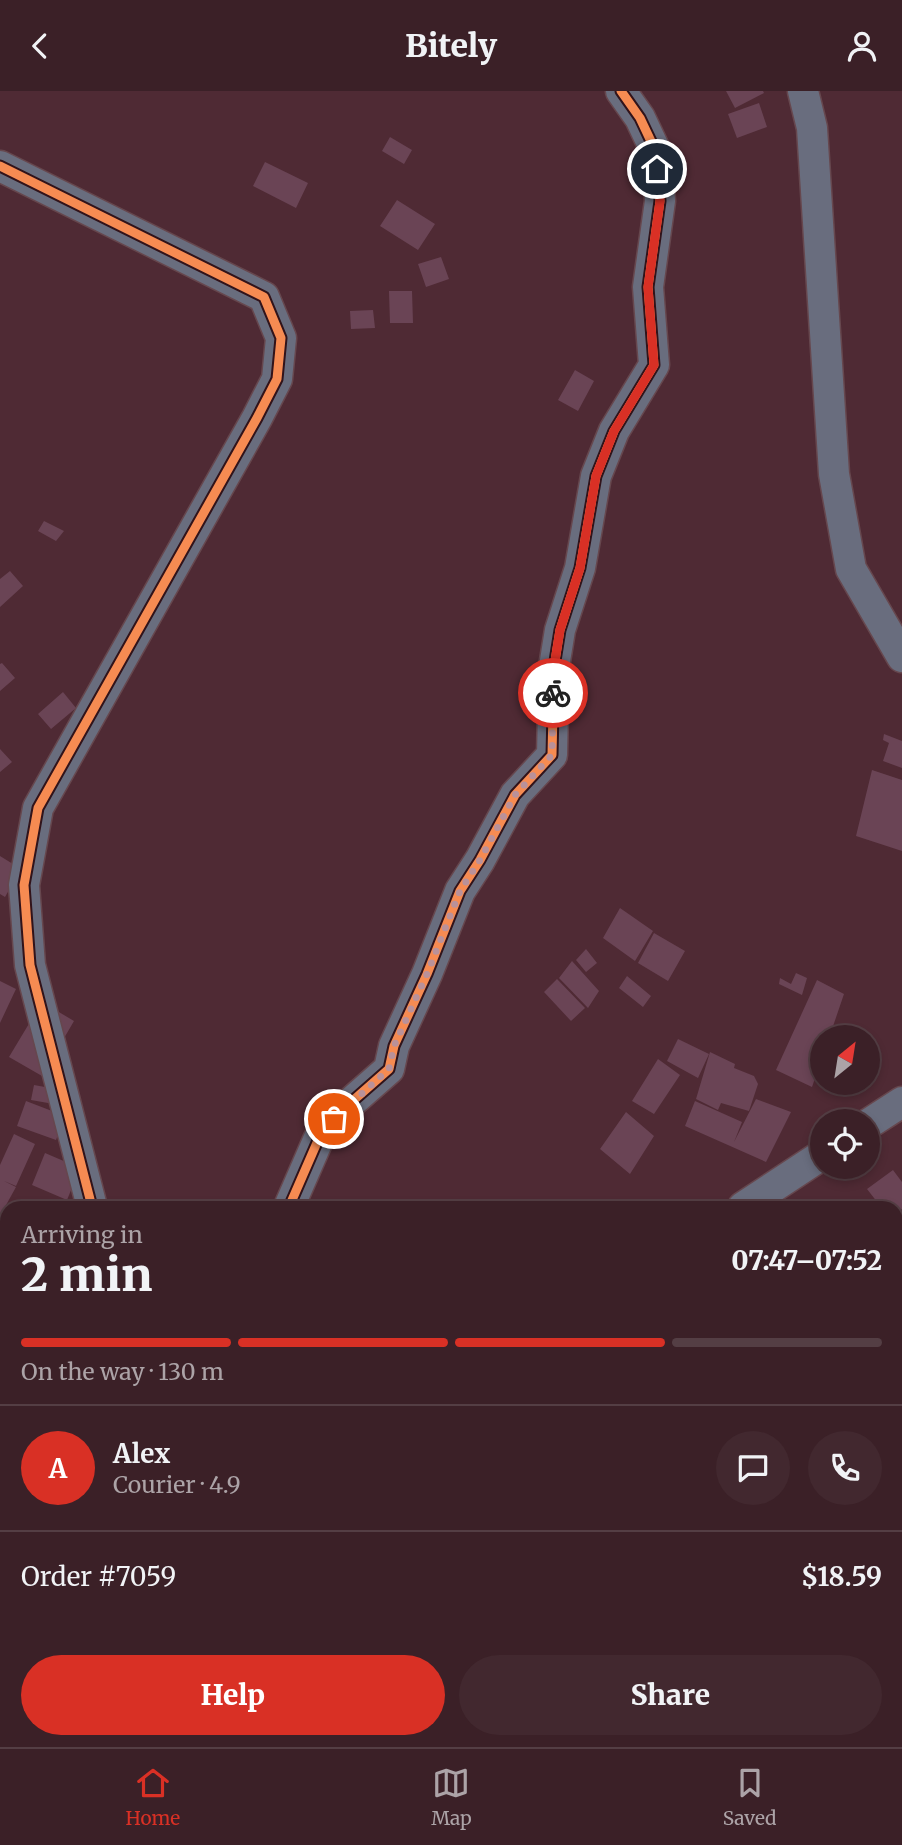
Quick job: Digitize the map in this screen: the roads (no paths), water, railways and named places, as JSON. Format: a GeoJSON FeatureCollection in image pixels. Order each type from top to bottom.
{"type":"FeatureCollection","features":[{"type":"Feature","properties":{"kind":"street"},"geometry":{"type":"LineString","coordinates":[[292,1201],[319,1137],[348,1105],[389,1069],[394,1046],[427,974],[460,891],[515,795],[552,755],[554,667],[560,630],[580,568],[596,476],[614,431],[654,365],[648,287],[660,201],[657,154],[640,118],[621,91]]}},
{"type":"Feature","properties":{"kind":"street"},"geometry":{"type":"LineString","coordinates":[[803,91],[812,128],[834,474],[851,569],[902,657]]}},
{"type":"Feature","properties":{"kind":"street"},"geometry":{"type":"LineString","coordinates":[[0,166],[264,297],[281,338],[277,379],[257,418],[38,808],[24,885],[30,965],[90,1201]]}},
{"type":"Feature","properties":{"kind":"street"},"geometry":{"type":"LineString","coordinates":[[880,1116],[902,1102]]}},
{"type":"Feature","properties":{"kind":"street"},"geometry":{"type":"LineString","coordinates":[[752,1201],[810,1163]]}}]}
